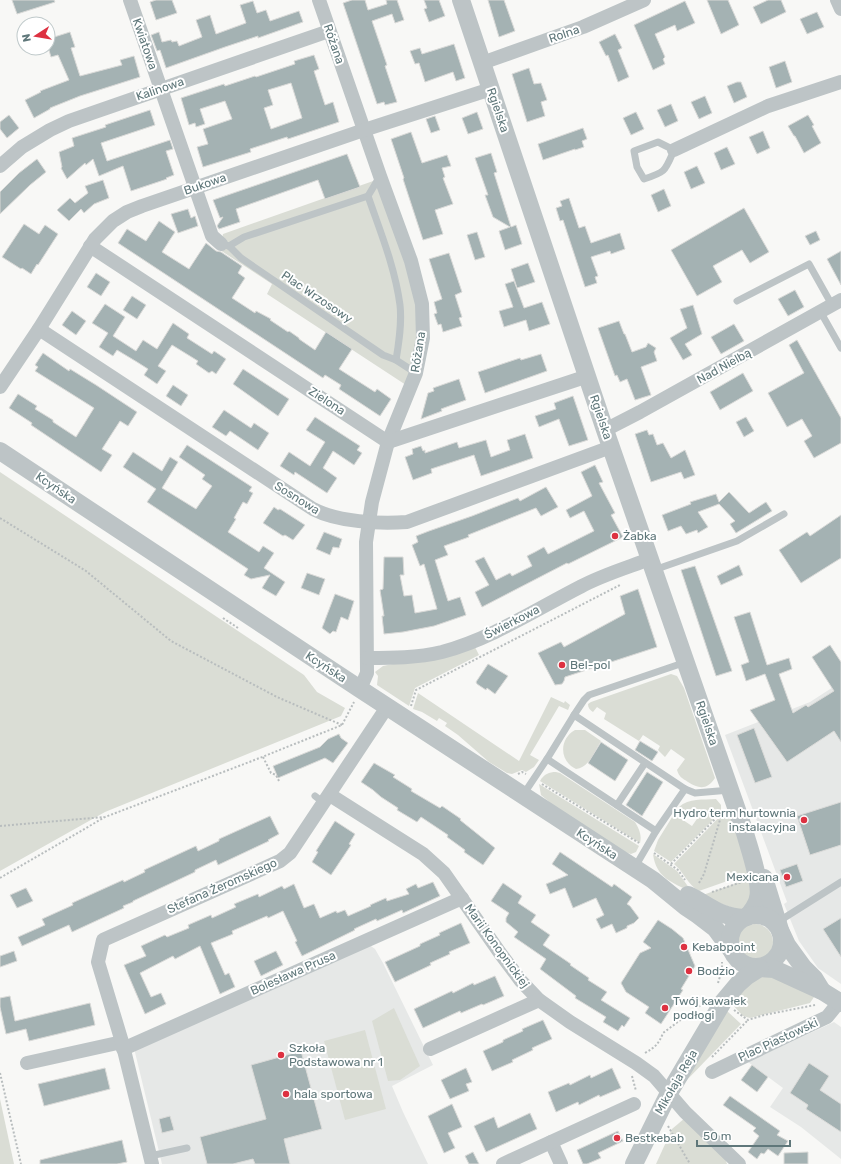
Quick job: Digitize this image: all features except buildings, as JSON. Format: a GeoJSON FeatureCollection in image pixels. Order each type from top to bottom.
{"type":"FeatureCollection","features":[{"type":"Feature","properties":{"kind":"street","name":"Kwiatowa"},"geometry":{"type":"LineString","coordinates":[[130,0],[194,188],[212,236],[225,245]]}},
{"type":"Feature","properties":{"kind":"street","name":"Różana"},"geometry":{"type":"LineString","coordinates":[[318,0],[411,261],[422,304],[423,338],[416,374],[388,442],[369,522],[366,542],[367,673],[358,697]]}},
{"type":"Feature","properties":{"kind":"street","name":"Rgielska"},"geometry":{"type":"LineString","coordinates":[[461,0],[605,430],[745,833],[763,875],[780,930]]}},
{"type":"Feature","properties":{"kind":"street","name":"Rolna"},"geometry":{"type":"LineString","coordinates":[[482,63],[583,28],[644,0]]}},
{"type":"Feature","properties":{"kind":"street"},"geometry":{"type":"LineString","coordinates":[[837,0],[841,9]]}},
{"type":"Feature","properties":{"kind":"street","name":"Kalinowa"},"geometry":{"type":"LineString","coordinates":[[0,166],[22,147],[50,130],[69,121],[329,32]]}},
{"type":"Feature","properties":{"kind":"street"},"geometry":{"type":"LineString","coordinates":[[674,150],[768,106],[841,82]]}},
{"type":"Feature","properties":{"kind":"street","name":"Bukowa"},"geometry":{"type":"LineString","coordinates":[[0,387],[39,329],[90,246],[102,231],[113,221],[127,212],[364,130],[491,89]]}},
{"type":"Feature","properties":{"kind":"street","name":"Zielona"},"geometry":{"type":"LineString","coordinates":[[90,246],[388,442]]}},
{"type":"Feature","properties":{"kind":"street","name":"Nad Nielbą"},"geometry":{"type":"LineString","coordinates":[[605,430],[831,305]]}},
{"type":"Feature","properties":{"kind":"street","name":"Sosnowa"},"geometry":{"type":"LineString","coordinates":[[39,329],[313,509],[322,514],[333,517],[369,522],[406,522],[611,446]]}},
{"type":"Feature","properties":{"kind":"street"},"geometry":{"type":"LineString","coordinates":[[388,442],[588,376]]}},
{"type":"Feature","properties":{"kind":"street","name":"Kcyńska"},"geometry":{"type":"LineString","coordinates":[[0,451],[358,697],[387,707],[653,880],[715,928],[726,953]]}},
{"type":"Feature","properties":{"kind":"street","name":"Świerkowa"},"geometry":{"type":"LineString","coordinates":[[367,658],[415,657],[467,644],[487,636],[580,586],[604,575],[652,565]]}},
{"type":"Feature","properties":{"kind":"street","name":"Stefana Żeromskiego"},"geometry":{"type":"LineString","coordinates":[[123,1045],[98,962],[103,940],[280,861],[290,853],[323,798],[387,707]]}},
{"type":"Feature","properties":{"kind":"street","name":"Marii Konopnickiej"},"geometry":{"type":"LineString","coordinates":[[323,798],[423,854],[444,873],[521,981],[539,1000],[570,1022],[636,1063],[654,1076],[685,1112],[739,1164]]}},
{"type":"Feature","properties":{"kind":"street","name":"Rgielska"},"geometry":{"type":"LineString","coordinates":[[745,833],[757,877],[759,896],[757,903],[746,917]]}},
{"type":"Feature","properties":{"kind":"street","name":"Kcyńska"},"geometry":{"type":"LineString","coordinates":[[653,880],[692,897],[718,912],[734,917],[746,917]]}},
{"type":"Feature","properties":{"kind":"street","name":"Bolesława Prusa"},"geometry":{"type":"LineString","coordinates":[[27,1063],[123,1045],[462,898]]}},
{"type":"Feature","properties":{"kind":"street"},"geometry":{"type":"LineString","coordinates":[[822,991],[774,969],[748,967],[734,956],[726,953],[730,945],[731,932],[734,926],[746,917],[753,915],[765,916],[775,923],[793,955],[814,978],[822,991],[837,1006]]}},
{"type":"Feature","properties":{"kind":"street"},"geometry":{"type":"LineString","coordinates":[[760,968],[771,964],[779,955],[782,944],[780,930]]}},
{"type":"Feature","properties":{"kind":"street","name":"Mikołaja Reja"},"geometry":{"type":"LineString","coordinates":[[723,1002],[732,965],[726,953]]}},
{"type":"Feature","properties":{"kind":"street","name":"Mikołaja Reja"},"geometry":{"type":"LineString","coordinates":[[634,1164],[669,1093],[723,1002],[746,976],[760,968]]}},
{"type":"Feature","properties":{"kind":"street"},"geometry":{"type":"LineString","coordinates":[[430,1049],[539,1000]]}},
{"type":"Feature","properties":{"kind":"street","name":"Plac Piastowski"},"geometry":{"type":"LineString","coordinates":[[710,1066],[827,1018],[837,1006]]}},
{"type":"Feature","properties":{"kind":"street"},"geometry":{"type":"LineString","coordinates":[[123,1045],[151,1160]]}},
{"type":"Feature","properties":{"kind":"street"},"geometry":{"type":"LineString","coordinates":[[503,1164],[551,1142],[635,1098]]}},
{"type":"Feature","properties":{"kind":"street"},"geometry":{"type":"LineString","coordinates":[[551,1142],[561,1164]]}},
{"type":"Feature","properties":{"kind":"lane"},"geometry":{"type":"LineString","coordinates":[[658,142],[674,150],[666,169],[657,175],[644,179],[637,167],[634,151],[658,142]]}},
{"type":"Feature","properties":{"kind":"lane"},"geometry":{"type":"LineString","coordinates":[[225,245],[244,237],[368,196],[380,176]]}},
{"type":"Feature","properties":{"kind":"lane"},"geometry":{"type":"LineString","coordinates":[[368,196],[396,278],[400,306],[400,327],[396,360]]}},
{"type":"Feature","properties":{"kind":"lane","name":"Plac Wrzosowy"},"geometry":{"type":"LineString","coordinates":[[225,245],[241,258],[376,351],[396,360],[416,374]]}},
{"type":"Feature","properties":{"kind":"lane"},"geometry":{"type":"LineString","coordinates":[[737,301],[809,264],[831,305],[841,348]]}},
{"type":"Feature","properties":{"kind":"lane"},"geometry":{"type":"LineString","coordinates":[[652,565],[736,541],[784,514]]}},
{"type":"Feature","properties":{"kind":"lane"},"geometry":{"type":"LineString","coordinates":[[523,795],[574,715],[589,695],[686,662]]}},
{"type":"Feature","properties":{"kind":"lane"},"geometry":{"type":"LineString","coordinates":[[574,715],[685,789],[695,793],[730,790]]}},
{"type":"Feature","properties":{"kind":"lane"},"geometry":{"type":"LineString","coordinates":[[546,759],[656,831]]}},
{"type":"Feature","properties":{"kind":"lane"},"geometry":{"type":"LineString","coordinates":[[617,805],[645,762]]}},
{"type":"Feature","properties":{"kind":"lane"},"geometry":{"type":"LineString","coordinates":[[635,868],[656,831],[685,789]]}},
{"type":"Feature","properties":{"kind":"lane"},"geometry":{"type":"LineString","coordinates":[[780,930],[784,918],[841,882]]}},
{"type":"Feature","properties":{"kind":"lane"},"geometry":{"type":"LineString","coordinates":[[151,1160],[187,1148]]}},
{"type":"Feature","properties":{"kind":"path"},"geometry":{"type":"LineString","coordinates":[[0,518],[86,571],[171,641],[277,697],[342,725]]}},
{"type":"Feature","properties":{"kind":"path"},"geometry":{"type":"LineString","coordinates":[[410,709],[416,690],[620,585]]}},
{"type":"Feature","properties":{"kind":"path"},"geometry":{"type":"LineString","coordinates":[[221,616],[243,631]]}},
{"type":"Feature","properties":{"kind":"path"},"geometry":{"type":"LineString","coordinates":[[0,878],[105,817],[342,725],[358,697]]}},
{"type":"Feature","properties":{"kind":"path"},"geometry":{"type":"LineString","coordinates":[[263,756],[271,773],[276,775],[279,781]]}},
{"type":"Feature","properties":{"kind":"path"},"geometry":{"type":"LineString","coordinates":[[671,864],[723,811],[704,874],[698,886]]}},
{"type":"Feature","properties":{"kind":"path"},"geometry":{"type":"LineString","coordinates":[[0,826],[105,817]]}},
{"type":"Feature","properties":{"kind":"path"},"geometry":{"type":"LineString","coordinates":[[710,893],[757,877]]}},
{"type":"Feature","properties":{"kind":"path"},"geometry":{"type":"LineString","coordinates":[[718,984],[726,953]]}},
{"type":"Feature","properties":{"kind":"path"},"geometry":{"type":"LineString","coordinates":[[635,1098],[630,1072],[641,1055],[655,1047],[660,1041],[663,1033],[712,996],[748,1020]]}},
{"type":"Feature","properties":{"kind":"path"},"geometry":{"type":"LineString","coordinates":[[710,1066],[748,1020],[759,1016],[814,1005],[837,1006]]}},
{"type":"Feature","properties":{"kind":"path"},"geometry":{"type":"LineString","coordinates":[[0,1073],[21,1164]]}},
{"type":"Feature","properties":{"kind":"path"},"geometry":{"type":"LineString","coordinates":[[666,1133],[670,1126],[690,1164]]}},
{"type":"Feature","properties":{"kind":"shaded area"},"geometry":{"type":"Polygon","coordinates":[[[376,180],[409,270],[417,304],[417,334],[406,385],[267,294],[272,284],[220,250],[223,234],[376,180]]]}},
{"type":"Feature","properties":{"kind":"shaded area"},"geometry":{"type":"Polygon","coordinates":[[[0,472],[304,675],[317,692],[345,708],[341,716],[105,812],[0,871],[0,472]]]}},
{"type":"Feature","properties":{"kind":"shaded area"},"geometry":{"type":"Polygon","coordinates":[[[475,647],[479,655],[415,688],[409,706],[377,685],[378,676],[375,672],[383,666],[475,647]]]}},
{"type":"Feature","properties":{"kind":"shaded area"},"geometry":{"type":"Polygon","coordinates":[[[671,674],[677,676],[684,688],[715,778],[709,785],[703,787],[696,786],[680,776],[677,770],[685,759],[671,749],[665,757],[658,750],[660,746],[643,735],[639,741],[604,719],[606,713],[597,707],[593,712],[588,707],[588,704],[591,702],[671,674]]]}},
{"type":"Feature","properties":{"kind":"shaded area"},"geometry":{"type":"Polygon","coordinates":[[[841,682],[841,984],[818,968],[799,941],[784,904],[787,902],[725,735],[810,702],[841,682]]]}},
{"type":"Feature","properties":{"kind":"shaded area"},"geometry":{"type":"Polygon","coordinates":[[[418,693],[519,761],[551,697],[564,703],[565,701],[570,705],[568,710],[559,706],[530,755],[539,760],[534,767],[526,772],[522,770],[512,774],[507,773],[489,762],[458,735],[445,726],[447,723],[439,718],[437,721],[422,712],[413,709],[418,693]]]}},
{"type":"Feature","properties":{"kind":"shaded area"},"geometry":{"type":"Polygon","coordinates":[[[575,730],[585,730],[601,741],[588,762],[581,768],[576,769],[566,761],[563,750],[566,739],[575,730]]]}},
{"type":"Feature","properties":{"kind":"shaded area"},"geometry":{"type":"Polygon","coordinates":[[[556,772],[560,773],[635,822],[640,832],[640,843],[540,781],[547,774],[556,772]]]}},
{"type":"Feature","properties":{"kind":"shaded area"},"geometry":{"type":"Polygon","coordinates":[[[539,784],[639,846],[636,852],[631,854],[625,852],[554,806],[541,795],[539,784]]]}},
{"type":"Feature","properties":{"kind":"shaded area"},"geometry":{"type":"Polygon","coordinates":[[[716,799],[721,805],[721,812],[671,862],[654,851],[658,840],[674,814],[692,826],[699,816],[689,809],[686,812],[679,807],[687,802],[716,799]]]}},
{"type":"Feature","properties":{"kind":"shaded area"},"geometry":{"type":"Polygon","coordinates":[[[728,808],[750,873],[699,891],[674,864],[728,808]]]}},
{"type":"Feature","properties":{"kind":"shaded area"},"geometry":{"type":"Polygon","coordinates":[[[653,854],[677,871],[692,892],[666,879],[658,869],[653,854]]]}},
{"type":"Feature","properties":{"kind":"shaded area"},"geometry":{"type":"Polygon","coordinates":[[[751,878],[754,895],[741,911],[700,896],[751,878]]]}},
{"type":"Feature","properties":{"kind":"shaded area"},"geometry":{"type":"Polygon","coordinates":[[[755,924],[765,927],[770,932],[773,942],[770,952],[765,957],[755,960],[745,957],[740,952],[737,942],[740,932],[745,927],[755,924]]]}},
{"type":"Feature","properties":{"kind":"shaded area","name":"Szkoła Podstawowa nr 1"},"geometry":{"type":"Polygon","coordinates":[[[364,941],[375,949],[383,963],[433,1065],[392,1086],[428,1164],[162,1164],[133,1044],[364,941]]]}},
{"type":"Feature","properties":{"kind":"shaded area"},"geometry":{"type":"Polygon","coordinates":[[[770,973],[814,997],[810,1003],[750,1018],[743,1016],[732,1004],[745,985],[770,973]]]}},
{"type":"Feature","properties":{"kind":"shaded area"},"geometry":{"type":"Polygon","coordinates":[[[394,1008],[420,1066],[400,1080],[388,1081],[372,1021],[394,1008]]]}},
{"type":"Feature","properties":{"kind":"shaded area"},"geometry":{"type":"Polygon","coordinates":[[[727,1011],[741,1024],[682,1085],[727,1011]]]}},
{"type":"Feature","properties":{"kind":"shaded area"},"geometry":{"type":"Polygon","coordinates":[[[834,1022],[841,1027],[841,1159],[801,1127],[770,1107],[783,1088],[748,1062],[834,1022]]]}},
{"type":"Feature","properties":{"kind":"shaded area"},"geometry":{"type":"Polygon","coordinates":[[[365,1030],[386,1109],[345,1120],[324,1041],[365,1030]]]}},
{"type":"Feature","properties":{"kind":"shaded area"},"geometry":{"type":"Polygon","coordinates":[[[0,1099],[14,1164],[0,1164],[0,1099]]]}},
{"type":"Feature","properties":{"kind":"shaded area"},"geometry":{"type":"Polygon","coordinates":[[[685,1118],[725,1158],[727,1164],[656,1164],[672,1129],[685,1118]]]}},
{"type":"Feature","properties":{"kind":"place","name":"Żabka"},"geometry":{"type":"Point","coordinates":[615,536]}},
{"type":"Feature","properties":{"kind":"place","name":"Bel-pol"},"geometry":{"type":"Point","coordinates":[562,665]}},
{"type":"Feature","properties":{"kind":"place","name":"Hydro term hurtownia instalacyjna"},"geometry":{"type":"Point","coordinates":[804,820]}},
{"type":"Feature","properties":{"kind":"place","name":"Mexicana"},"geometry":{"type":"Point","coordinates":[787,877]}},
{"type":"Feature","properties":{"kind":"place","name":"Kebabpoint"},"geometry":{"type":"Point","coordinates":[684,947]}},
{"type":"Feature","properties":{"kind":"place","name":"Bodzio"},"geometry":{"type":"Point","coordinates":[689,971]}},
{"type":"Feature","properties":{"kind":"place","name":"Twój kawałek podłogi"},"geometry":{"type":"Point","coordinates":[665,1008]}},
{"type":"Feature","properties":{"kind":"place","name":"Szkoła Podstawowa nr 1"},"geometry":{"type":"Point","coordinates":[281,1055]}},
{"type":"Feature","properties":{"kind":"place","name":"hala sportowa"},"geometry":{"type":"Point","coordinates":[286,1094]}},
{"type":"Feature","properties":{"kind":"place","name":"Bestkebab"},"geometry":{"type":"Point","coordinates":[617,1138]}}]}
